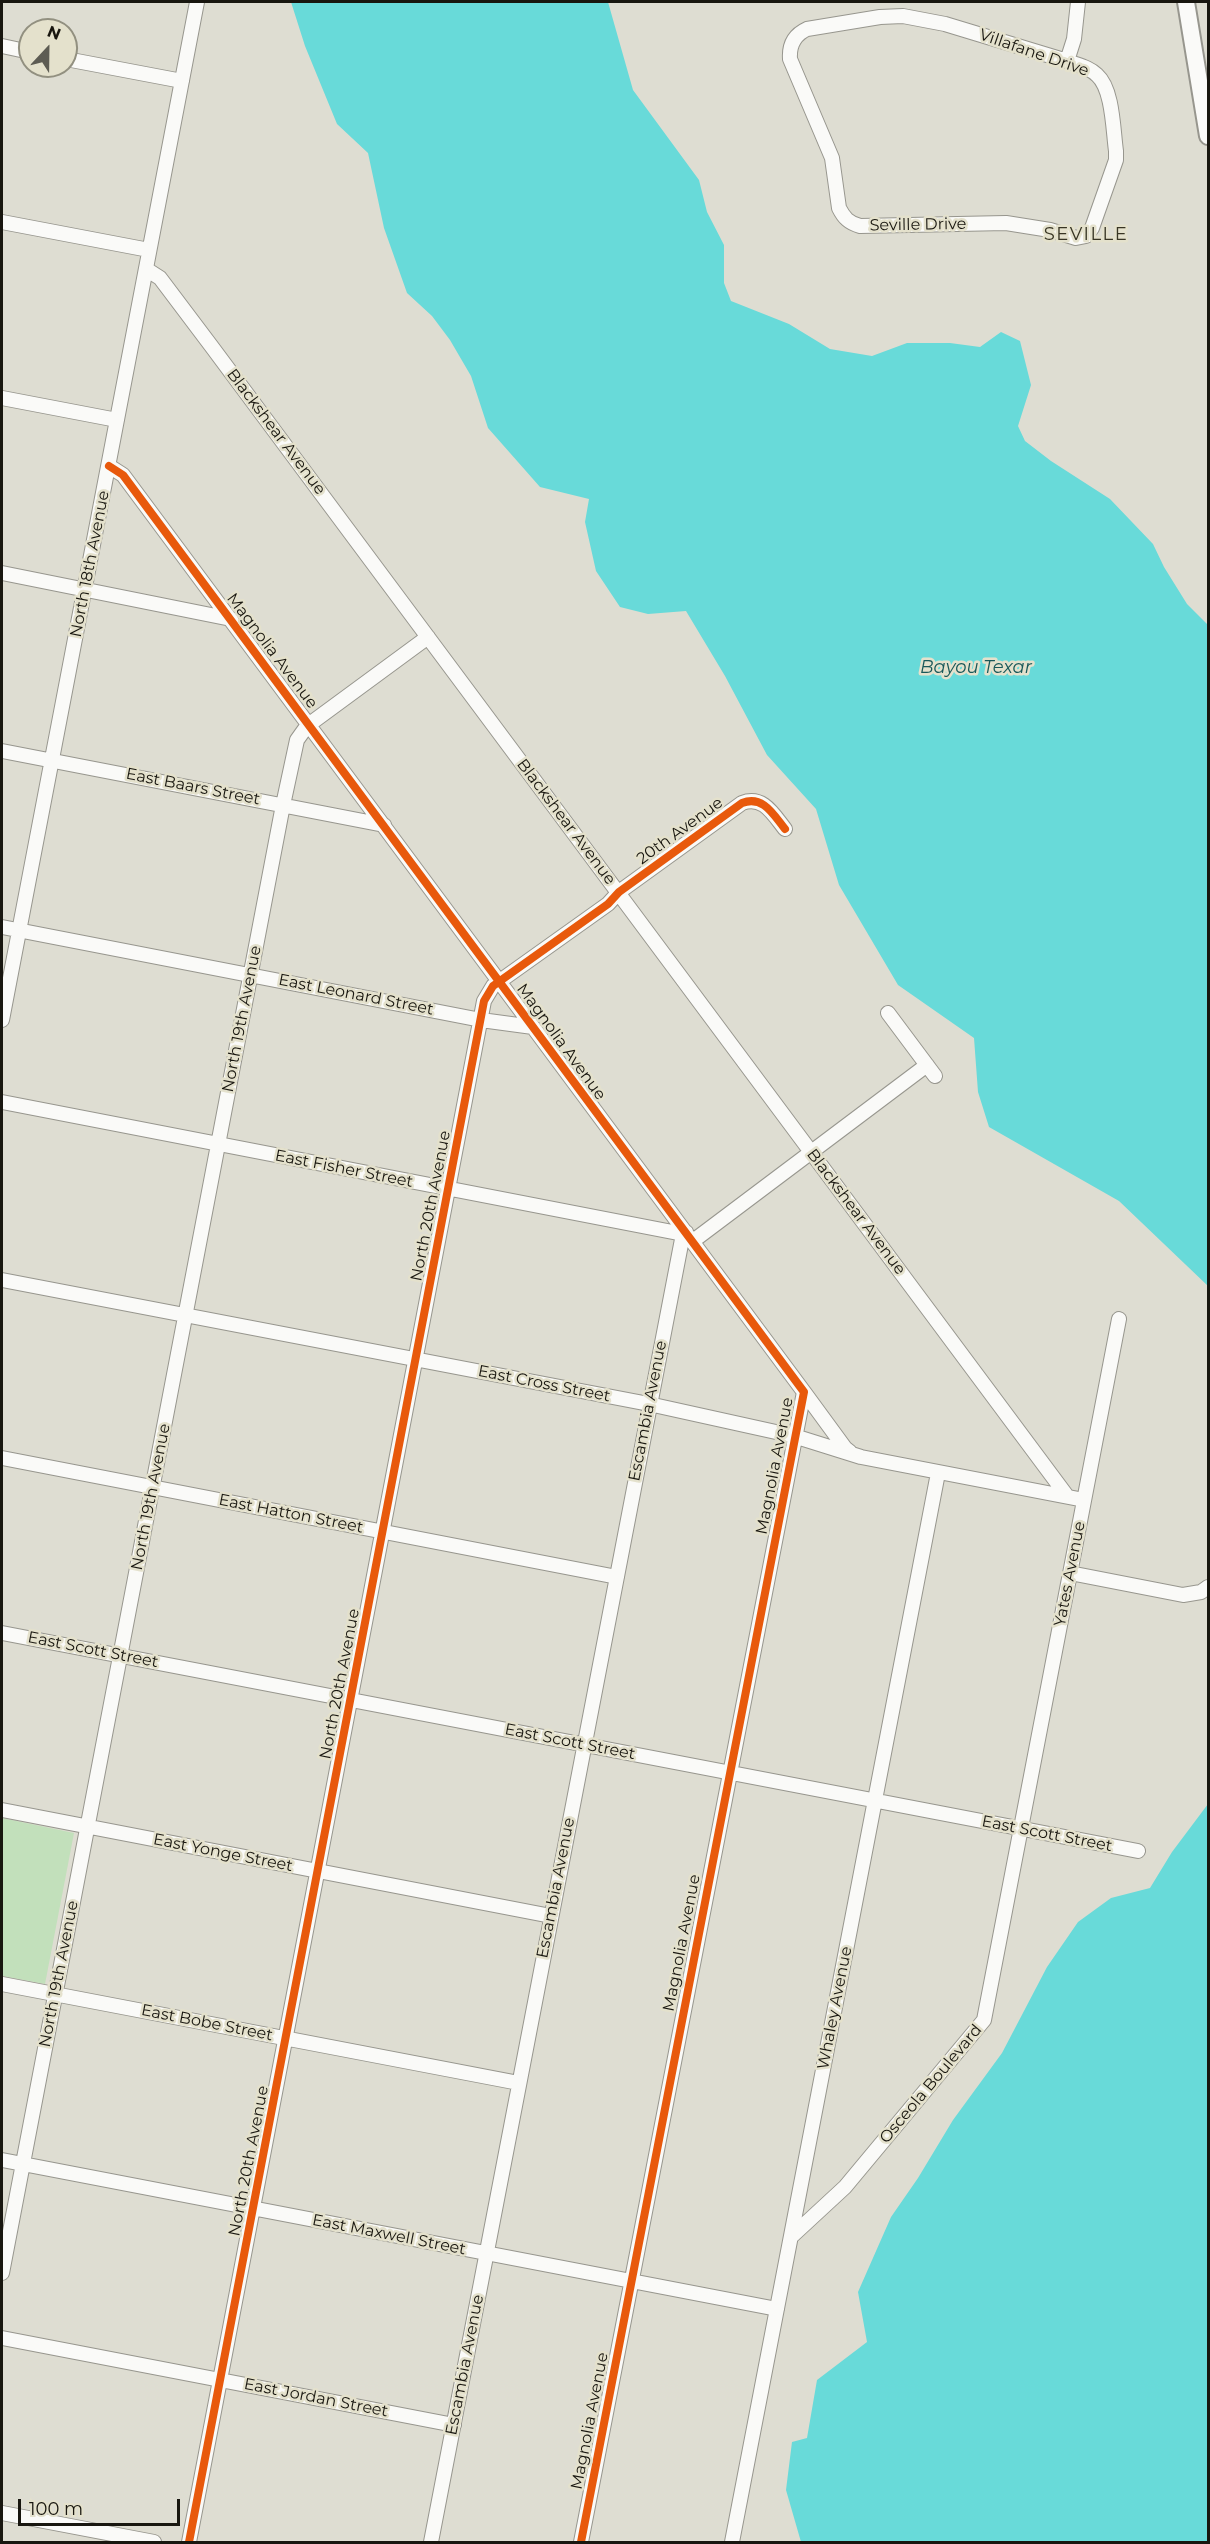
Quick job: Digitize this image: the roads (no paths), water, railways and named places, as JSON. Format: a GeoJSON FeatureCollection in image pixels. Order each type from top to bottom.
{"type":"FeatureCollection","features":[{"type":"Feature","properties":{"kind":"main road"},"geometry":{"type":"LineString","coordinates":[[1186,2],[1206,104],[1209,136]]}},
{"type":"Feature","properties":{"kind":"street","name":"North 18th Avenue"},"geometry":{"type":"LineString","coordinates":[[2,1020],[197,2]]}},
{"type":"Feature","properties":{"kind":"street"},"geometry":{"type":"LineString","coordinates":[[1067,61],[1074,39],[1078,2]]}},
{"type":"Feature","properties":{"kind":"street","name":"Villafane Drive"},"geometry":{"type":"LineString","coordinates":[[804,31],[880,17],[924,18],[1087,68],[1103,82],[1108,92],[1116,160],[1092,228],[1086,236]]}},
{"type":"Feature","properties":{"kind":"street","name":"Seville Drive"},"geometry":{"type":"LineString","coordinates":[[804,31],[791,43],[790,59],[825,138],[836,179],[839,208],[847,221],[860,226],[1006,223],[1040,227],[1076,238],[1086,236]]}},
{"type":"Feature","properties":{"kind":"street"},"geometry":{"type":"LineString","coordinates":[[2,46],[18,49]]}},
{"type":"Feature","properties":{"kind":"street"},"geometry":{"type":"LineString","coordinates":[[78,61],[182,81]]}},
{"type":"Feature","properties":{"kind":"street"},"geometry":{"type":"LineString","coordinates":[[2,222],[150,250]]}},
{"type":"Feature","properties":{"kind":"street","name":"Blackshear Avenue"},"geometry":{"type":"LineString","coordinates":[[146,269],[160,278],[167,287],[1067,1496]]}},
{"type":"Feature","properties":{"kind":"street"},"geometry":{"type":"LineString","coordinates":[[2,398],[117,420]]}},
{"type":"Feature","properties":{"kind":"street","name":"Magnolia Avenue"},"geometry":{"type":"LineString","coordinates":[[108,466],[123,475],[845,1448],[861,1457]]}},
{"type":"Feature","properties":{"kind":"street"},"geometry":{"type":"LineString","coordinates":[[2,573],[231,619]]}},
{"type":"Feature","properties":{"kind":"street"},"geometry":{"type":"LineString","coordinates":[[310,725],[428,637]]}},
{"type":"Feature","properties":{"kind":"street","name":"North 19th Avenue"},"geometry":{"type":"LineString","coordinates":[[2,2273],[283,804],[297,740],[310,725]]}},
{"type":"Feature","properties":{"kind":"street","name":"East Baars Street"},"geometry":{"type":"LineString","coordinates":[[2,751],[384,825]]}},
{"type":"Feature","properties":{"kind":"street","name":"20th Avenue"},"geometry":{"type":"LineString","coordinates":[[619,892],[742,803],[754,800],[761,802],[785,829]]}},
{"type":"Feature","properties":{"kind":"street","name":"North 20th Avenue"},"geometry":{"type":"LineString","coordinates":[[189,2542],[448,1189],[488,993],[500,981],[608,904],[619,892]]}},
{"type":"Feature","properties":{"kind":"street","name":"East Leonard Street"},"geometry":{"type":"LineString","coordinates":[[2,927],[481,1020],[533,1027]]}},
{"type":"Feature","properties":{"kind":"street"},"geometry":{"type":"LineString","coordinates":[[687,1236],[931,1070],[888,1013]]}},
{"type":"Feature","properties":{"kind":"street","name":"East Fisher Street"},"geometry":{"type":"LineString","coordinates":[[2,1102],[687,1236]]}},
{"type":"Feature","properties":{"kind":"street","name":"Escambia Avenue"},"geometry":{"type":"LineString","coordinates":[[430,2542],[650,1404],[687,1236]]}},
{"type":"Feature","properties":{"kind":"street","name":"East Cross Street"},"geometry":{"type":"LineString","coordinates":[[2,1280],[650,1404],[794,1436],[861,1457],[1084,1500]]}},
{"type":"Feature","properties":{"kind":"street","name":"Yates Avenue"},"geometry":{"type":"LineString","coordinates":[[1022,1829],[1119,1319]]}},
{"type":"Feature","properties":{"kind":"street","name":"Magnolia Avenue"},"geometry":{"type":"LineString","coordinates":[[581,2542],[804,1392]]}},
{"type":"Feature","properties":{"kind":"street","name":"East Hatton Street"},"geometry":{"type":"LineString","coordinates":[[2,1458],[617,1577]]}},
{"type":"Feature","properties":{"kind":"street","name":"Whaley Avenue"},"geometry":{"type":"LineString","coordinates":[[732,2542],[938,1473]]}},
{"type":"Feature","properties":{"kind":"street"},"geometry":{"type":"LineString","coordinates":[[1070,1573],[1183,1595],[1200,1592],[1209,1587]]}},
{"type":"Feature","properties":{"kind":"street","name":"East Scott Street"},"geometry":{"type":"LineString","coordinates":[[2,1633],[1138,1851]]}},
{"type":"Feature","properties":{"kind":"street","name":"East Yonge Street"},"geometry":{"type":"LineString","coordinates":[[2,1810],[551,1916]]}},
{"type":"Feature","properties":{"kind":"street","name":"Osceola Boulevard"},"geometry":{"type":"LineString","coordinates":[[792,2236],[845,2187],[984,2020],[1022,1829]]}},
{"type":"Feature","properties":{"kind":"street","name":"East Bobe Street"},"geometry":{"type":"LineString","coordinates":[[2,1984],[519,2083]]}},
{"type":"Feature","properties":{"kind":"street","name":"East Maxwell Street"},"geometry":{"type":"LineString","coordinates":[[2,2160],[777,2309]]}},
{"type":"Feature","properties":{"kind":"street","name":"East Jordan Street"},"geometry":{"type":"LineString","coordinates":[[2,2338],[454,2425]]}},
{"type":"Feature","properties":{"kind":"street"},"geometry":{"type":"LineString","coordinates":[[2,2513],[154,2542]]}},
{"type":"Feature","properties":{"kind":"water","name":"Bayou Texar"},"geometry":{"type":"Polygon","coordinates":[[[291,2],[608,2],[633,90],[699,180],[707,212],[724,245],[724,283],[731,301],[789,324],[830,349],[872,356],[907,343],[950,343],[980,347],[1001,332],[1020,341],[1031,385],[1018,426],[1025,441],[1051,461],[1110,499],[1153,544],[1187,604],[1208,625],[1208,1286],[1119,1201],[989,1127],[978,1092],[974,1038],[898,985],[839,885],[816,809],[767,755],[725,676],[686,611],[648,614],[620,607],[596,571],[585,522],[589,499],[540,487],[488,428],[471,376],[450,340],[432,316],[407,293],[384,228],[368,153],[337,124],[305,46],[291,2]]]}},
{"type":"Feature","properties":{"kind":"water"},"geometry":{"type":"Polygon","coordinates":[[[1208,1804],[1208,2542],[801,2542],[786,2490],[792,2442],[807,2438],[817,2380],[867,2342],[858,2292],[891,2217],[953,2120],[1002,2053],[1047,1967],[1078,1922],[1111,1898],[1150,1888],[1172,1852],[1208,1804]]]}},
{"type":"Feature","properties":{"kind":"district","name":"SEVILLE"},"geometry":{"type":"Point","coordinates":[1086,235]}}]}
